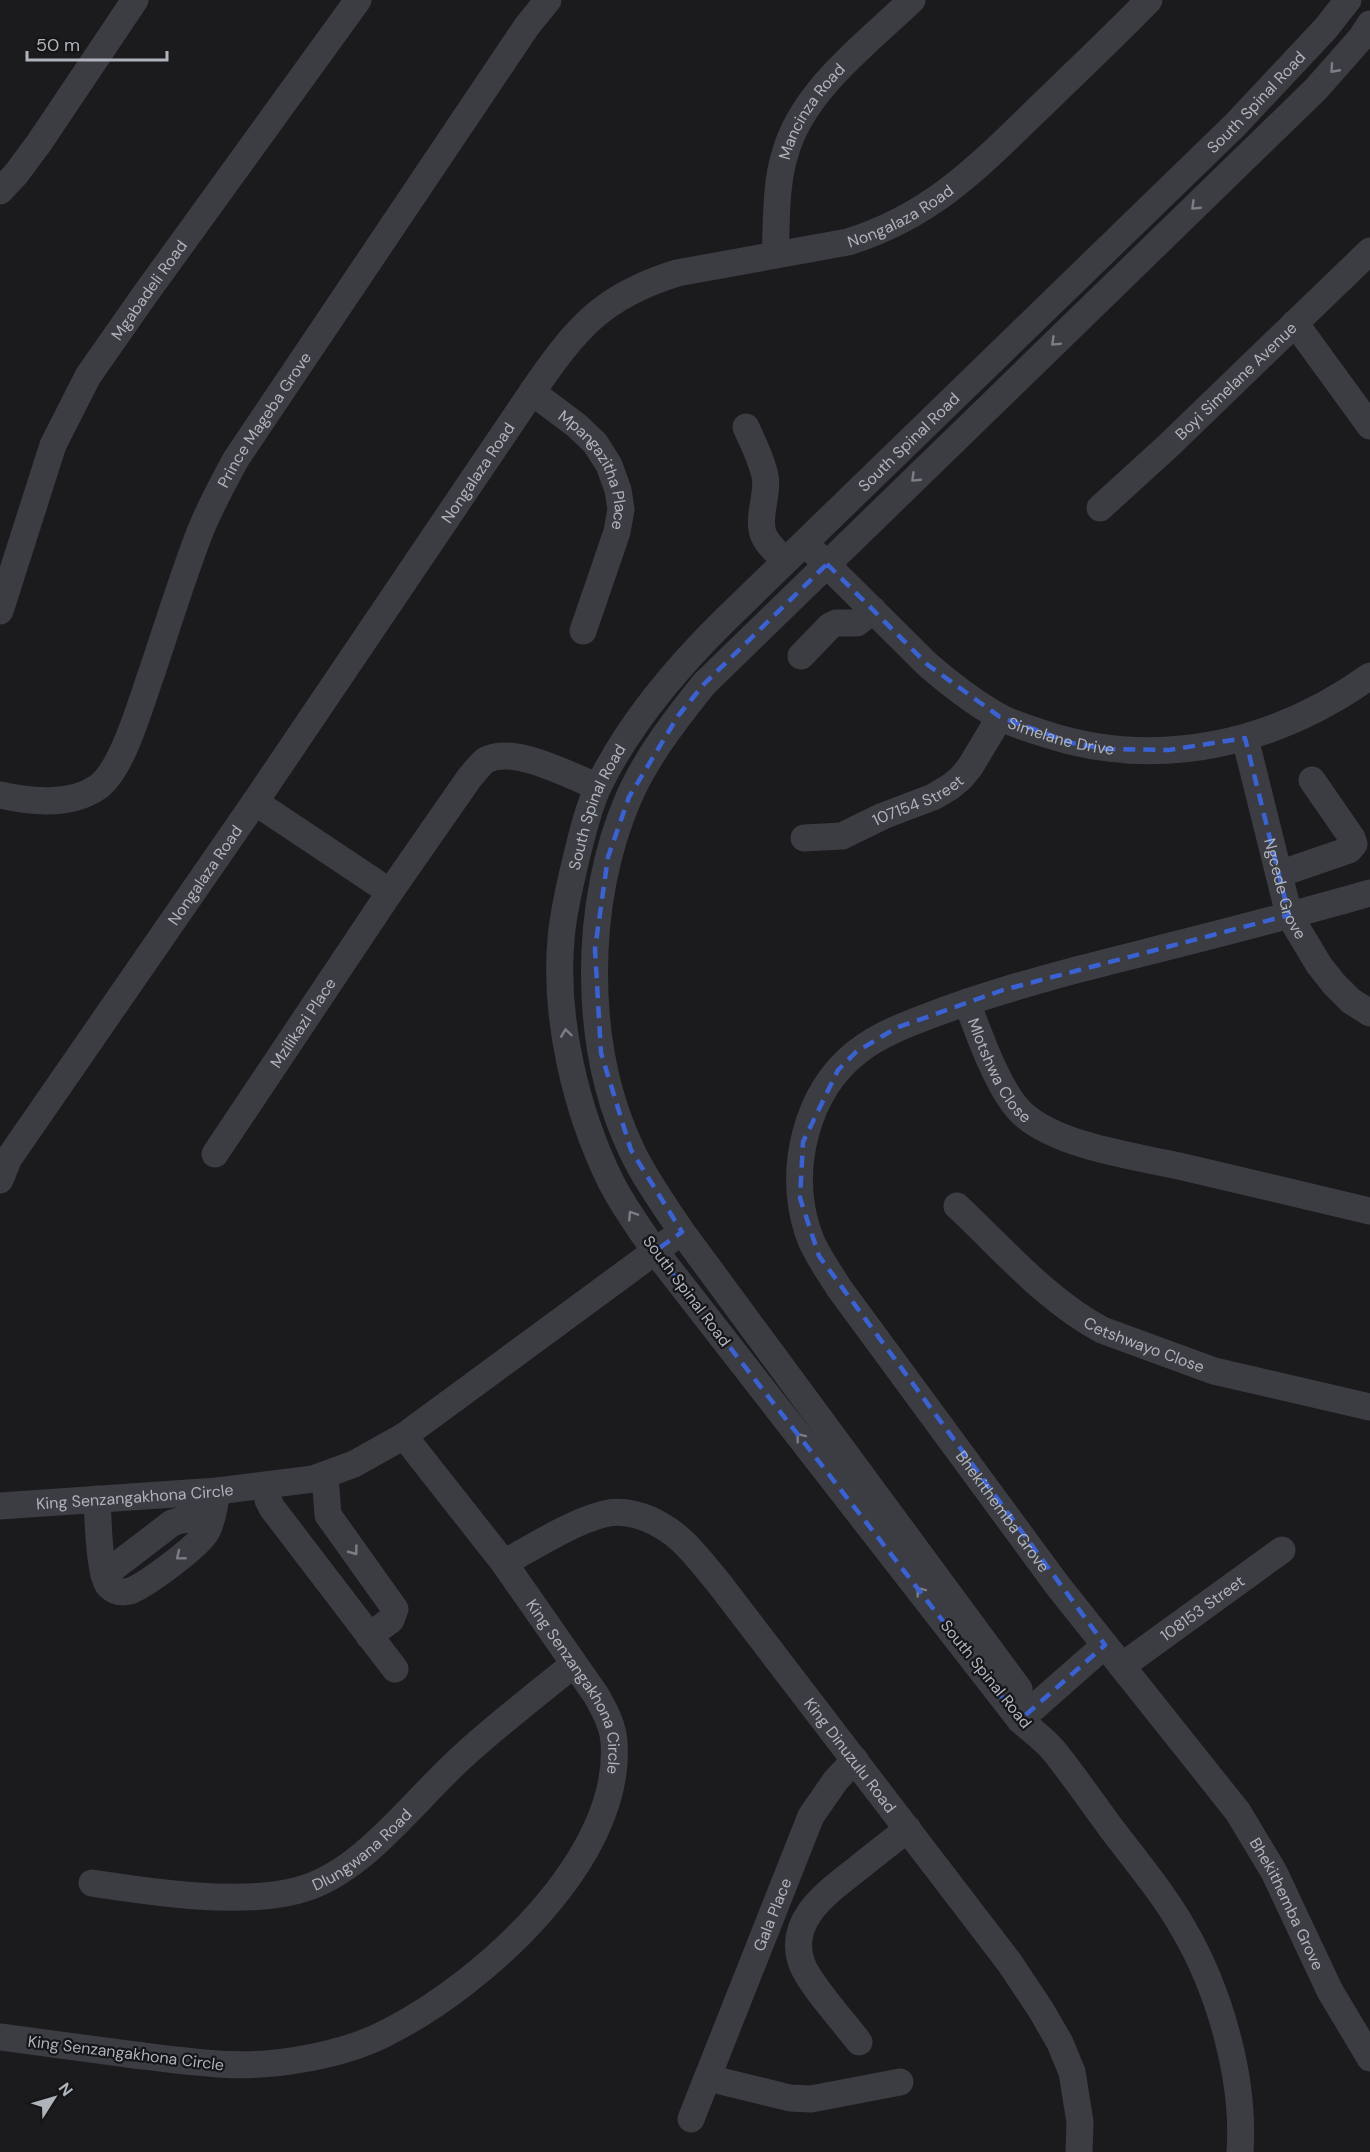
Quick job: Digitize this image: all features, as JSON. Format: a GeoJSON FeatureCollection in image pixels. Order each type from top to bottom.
{"type":"FeatureCollection","features":[{"type":"Feature","properties":{"kind":"street"},"geometry":{"type":"LineString","coordinates":[[0,191],[39,143],[135,0]]}},
{"type":"Feature","properties":{"kind":"street","name":"Mgabadeli Road"},"geometry":{"type":"LineString","coordinates":[[0,611],[53,446],[88,376],[358,0]]}},
{"type":"Feature","properties":{"kind":"street","name":"Prince Mageba Grove"},"geometry":{"type":"LineString","coordinates":[[0,795],[41,801],[61,801],[97,787],[110,774],[139,710],[198,537],[212,503],[236,459],[526,26],[548,0]]}},
{"type":"Feature","properties":{"kind":"street","name":"Mancinza Road"},"geometry":{"type":"LineString","coordinates":[[775,255],[779,184],[785,154],[804,112],[819,91],[838,71],[912,0]]}},
{"type":"Feature","properties":{"kind":"street","name":"Nongalaza Road"},"geometry":{"type":"LineString","coordinates":[[3,1163],[255,802],[532,392],[576,332],[612,301],[650,281],[677,273],[825,247],[869,235],[933,202],[985,159],[1149,0]]}},
{"type":"Feature","properties":{"kind":"street","name":"South Spinal Road"},"geometry":{"type":"LineString","coordinates":[[1027,1714],[655,1251],[612,1184],[590,1135],[575,1086],[562,998],[561,939],[570,885],[583,832],[598,787],[638,722],[687,658],[1235,125],[1303,55],[1348,0]]}},
{"type":"Feature","properties":{"kind":"street","name":"South Spinal Road"},"geometry":{"type":"LineString","coordinates":[[1240,2152],[1239,2106],[1234,2067],[1221,2017],[1205,1971],[1183,1928],[682,1232],[653,1190],[631,1150],[614,1104],[601,1053],[595,993],[595,948],[608,857],[629,797],[678,716],[704,684],[1316,89],[1361,38],[1370,24]]}},
{"type":"Feature","properties":{"kind":"street","name":"Boyi Simelane Avenue"},"geometry":{"type":"LineString","coordinates":[[1100,508],[1168,446],[1370,251]]}},
{"type":"Feature","properties":{"kind":"street"},"geometry":{"type":"LineString","coordinates":[[1295,323],[1370,426]]}},
{"type":"Feature","properties":{"kind":"street","name":"Mpangazitha Place"},"geometry":{"type":"LineString","coordinates":[[532,392],[576,424],[595,443],[609,465],[618,490],[621,509],[618,532],[583,631]]}},
{"type":"Feature","properties":{"kind":"street"},"geometry":{"type":"LineString","coordinates":[[746,428],[765,476],[766,487],[760,523],[762,535],[785,561]]}},
{"type":"Feature","properties":{"kind":"street","name":"Simelane Drive"},"geometry":{"type":"LineString","coordinates":[[805,542],[928,665],[956,688],[1000,717],[1072,743],[1138,751],[1169,750],[1245,738],[1309,714],[1370,676]]}},
{"type":"Feature","properties":{"kind":"street"},"geometry":{"type":"LineString","coordinates":[[801,656],[830,626],[836,623],[857,623],[873,610]]}},
{"type":"Feature","properties":{"kind":"street","name":"107154 Street"},"geometry":{"type":"LineString","coordinates":[[804,838],[842,836],[883,816],[933,797],[961,778],[1000,717]]}},
{"type":"Feature","properties":{"kind":"street","name":"Ngcede Grove"},"geometry":{"type":"LineString","coordinates":[[1245,738],[1289,915],[1319,965],[1334,984],[1352,1001],[1369,1012]]}},
{"type":"Feature","properties":{"kind":"street","name":"Mzilikazi Place"},"geometry":{"type":"LineString","coordinates":[[215,1154],[390,892],[470,777],[485,761],[496,757],[530,760],[598,787]]}},
{"type":"Feature","properties":{"kind":"street"},"geometry":{"type":"LineString","coordinates":[[1279,874],[1349,850],[1354,844],[1312,780]]}},
{"type":"Feature","properties":{"kind":"street"},"geometry":{"type":"LineString","coordinates":[[255,802],[390,892]]}},
{"type":"Feature","properties":{"kind":"street","name":"Mlotshwa Close"},"geometry":{"type":"LineString","coordinates":[[1370,894],[1003,990],[967,1002],[984,1046],[1011,1099],[1022,1114],[1038,1125],[1096,1147],[1370,1211]]}},
{"type":"Feature","properties":{"kind":"street","name":"Bhekithemba Grove"},"geometry":{"type":"LineString","coordinates":[[967,1002],[896,1028],[856,1052],[838,1070],[814,1112],[803,1142],[799,1169],[800,1198],[807,1230],[819,1256],[839,1288],[1058,1586],[1212,1777],[1259,1844],[1330,1991],[1370,2058]]}},
{"type":"Feature","properties":{"kind":"street","name":"Cetshwayo Close"},"geometry":{"type":"LineString","coordinates":[[957,1206],[1042,1287],[1085,1321],[1102,1330],[1214,1371],[1370,1407]]}},
{"type":"Feature","properties":{"kind":"street","name":"King Senzangakhona Circle"},"geometry":{"type":"LineString","coordinates":[[0,1506],[217,1491],[313,1479],[354,1464],[404,1436],[682,1232]]}},
{"type":"Feature","properties":{"kind":"street","name":"King Senzangakhona Circle"},"geometry":{"type":"LineString","coordinates":[[0,2037],[212,2066],[253,2066],[298,2060],[349,2048],[387,2033],[425,2012],[470,1979],[544,1907],[583,1856],[608,1802],[614,1774],[614,1740],[607,1714],[504,1563],[404,1436]]}},
{"type":"Feature","properties":{"kind":"street"},"geometry":{"type":"LineString","coordinates":[[325,1475],[328,1515],[396,1609],[391,1620],[369,1636]]}},
{"type":"Feature","properties":{"kind":"street"},"geometry":{"type":"LineString","coordinates":[[267,1485],[268,1500],[272,1508],[395,1670]]}},
{"type":"Feature","properties":{"kind":"street"},"geometry":{"type":"LineString","coordinates":[[98,1499],[104,1575],[172,1523],[212,1517],[217,1491]]}},
{"type":"Feature","properties":{"kind":"street","name":"King Dinuzulu Road"},"geometry":{"type":"LineString","coordinates":[[504,1563],[574,1526],[606,1513],[636,1514],[663,1526],[685,1544],[718,1582],[1009,1962],[1060,2043],[1072,2072],[1080,2122],[1079,2152]]}},
{"type":"Feature","properties":{"kind":"street","name":"108153 Street"},"geometry":{"type":"LineString","coordinates":[[1122,1666],[1282,1550]]}},
{"type":"Feature","properties":{"kind":"street"},"geometry":{"type":"LineString","coordinates":[[1027,1714],[1105,1645]]}},
{"type":"Feature","properties":{"kind":"street","name":"Dlungwana Road"},"geometry":{"type":"LineString","coordinates":[[92,1883],[152,1891],[262,1897],[298,1891],[324,1882],[350,1866],[462,1756],[573,1664]]}},
{"type":"Feature","properties":{"kind":"street","name":"Gala Place"},"geometry":{"type":"LineString","coordinates":[[692,2119],[811,1816],[836,1780],[855,1760]]}},
{"type":"Feature","properties":{"kind":"street"},"geometry":{"type":"LineString","coordinates":[[859,2042],[805,1970],[799,1950],[800,1935],[813,1906],[826,1893],[908,1829]]}},
{"type":"Feature","properties":{"kind":"street"},"geometry":{"type":"LineString","coordinates":[[708,2078],[790,2098],[811,2099],[900,2082]]}},
{"type":"Feature","properties":{"kind":"highlighted area"},"geometry":{"type":"Polygon","coordinates":[[[827,564],[928,665],[1000,717],[1072,743],[1107,749],[1169,750],[1245,738],[1289,915],[1003,990],[896,1028],[856,1052],[838,1070],[803,1142],[800,1198],[819,1256],[1105,1645],[1020,1720],[655,1251],[682,1232],[631,1150],[601,1053],[595,949],[608,857],[629,797],[678,716],[704,684],[827,564]]]}}]}
